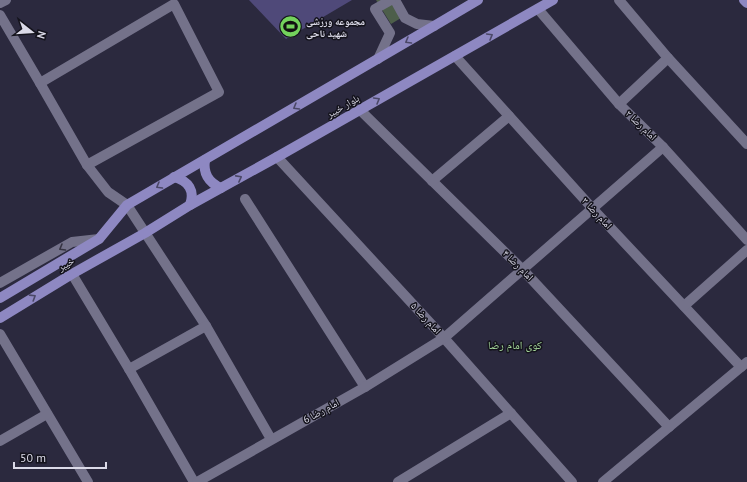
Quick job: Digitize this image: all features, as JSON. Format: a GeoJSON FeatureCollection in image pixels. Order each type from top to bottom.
{"type":"FeatureCollection","features":[{"type":"Feature","properties":{"kind":"main road"},"geometry":{"type":"LineString","coordinates":[[0,298],[99,239],[126,205],[478,0]]}},
{"type":"Feature","properties":{"kind":"main road","name":"بلوار خیبر"},"geometry":{"type":"LineString","coordinates":[[145,232],[190,205],[553,0]]}},
{"type":"Feature","properties":{"kind":"main road"},"geometry":{"type":"LineString","coordinates":[[744,0],[747,3]]}},
{"type":"Feature","properties":{"kind":"main road"},"geometry":{"type":"LineString","coordinates":[[205,160],[205,172],[216,186],[220,188]]}},
{"type":"Feature","properties":{"kind":"main road"},"geometry":{"type":"LineString","coordinates":[[174,177],[184,181],[191,189],[192,200],[190,205]]}},
{"type":"Feature","properties":{"kind":"main road","name":"خیبر"},"geometry":{"type":"LineString","coordinates":[[0,318],[145,232]]}},
{"type":"Feature","properties":{"kind":"street"},"geometry":{"type":"LineString","coordinates":[[0,3],[6,0]]}},
{"type":"Feature","properties":{"kind":"street"},"geometry":{"type":"LineString","coordinates":[[378,59],[390,33],[375,9],[391,0]]}},
{"type":"Feature","properties":{"kind":"street"},"geometry":{"type":"LineString","coordinates":[[395,0],[405,18],[417,24],[434,26]]}},
{"type":"Feature","properties":{"kind":"street"},"geometry":{"type":"LineString","coordinates":[[619,0],[668,58],[747,144]]}},
{"type":"Feature","properties":{"kind":"street"},"geometry":{"type":"LineString","coordinates":[[40,83],[174,4],[219,92],[87,165]]}},
{"type":"Feature","properties":{"kind":"street","name":"امام رضا ۲"},"geometry":{"type":"LineString","coordinates":[[538,9],[619,104],[664,147],[747,240]]}},
{"type":"Feature","properties":{"kind":"street"},"geometry":{"type":"LineString","coordinates":[[0,15],[87,165],[108,192],[126,205],[145,232],[206,326],[271,439]]}},
{"type":"Feature","properties":{"kind":"street","name":"امام رضا ۳"},"geometry":{"type":"LineString","coordinates":[[455,56],[592,208],[684,306],[744,364]]}},
{"type":"Feature","properties":{"kind":"street"},"geometry":{"type":"LineString","coordinates":[[619,104],[668,58]]}},
{"type":"Feature","properties":{"kind":"street","name":"امام رضا ۴"},"geometry":{"type":"LineString","coordinates":[[360,110],[523,270],[669,427]]}},
{"type":"Feature","properties":{"kind":"street"},"geometry":{"type":"LineString","coordinates":[[432,181],[509,116]]}},
{"type":"Feature","properties":{"kind":"street","name":"امام رضا 6"},"geometry":{"type":"LineString","coordinates":[[196,482],[214,478],[271,439],[364,387],[444,338],[664,147]]}},
{"type":"Feature","properties":{"kind":"street","name":"امام رضا ۵"},"geometry":{"type":"LineString","coordinates":[[277,157],[444,338],[572,482]]}},
{"type":"Feature","properties":{"kind":"street"},"geometry":{"type":"LineString","coordinates":[[245,199],[364,387]]}},
{"type":"Feature","properties":{"kind":"street"},"geometry":{"type":"LineString","coordinates":[[0,283],[72,242],[99,239]]}},
{"type":"Feature","properties":{"kind":"street"},"geometry":{"type":"LineString","coordinates":[[684,306],[747,250]]}},
{"type":"Feature","properties":{"kind":"street"},"geometry":{"type":"LineString","coordinates":[[72,274],[196,482]]}},
{"type":"Feature","properties":{"kind":"street"},"geometry":{"type":"LineString","coordinates":[[129,369],[206,326]]}},
{"type":"Feature","properties":{"kind":"street"},"geometry":{"type":"LineString","coordinates":[[0,334],[88,482]]}},
{"type":"Feature","properties":{"kind":"street"},"geometry":{"type":"LineString","coordinates":[[604,482],[744,364]]}},
{"type":"Feature","properties":{"kind":"street"},"geometry":{"type":"LineString","coordinates":[[398,482],[511,413]]}},
{"type":"Feature","properties":{"kind":"street"},"geometry":{"type":"LineString","coordinates":[[0,441],[47,414]]}},
{"type":"Feature","properties":{"kind":"shaded area","name":"مجموعه ورزشی شهید ناحی"},"geometry":{"type":"Polygon","coordinates":[[[249,0],[352,0],[286,39],[249,0]]]}},
{"type":"Feature","properties":{"kind":"building"},"geometry":{"type":"Polygon","coordinates":[[[376,0],[390,0],[401,18],[391,24],[376,0]]]}},
{"type":"Feature","properties":{"kind":"place","name":"مجموعه ورزشی شهید ناحی"},"geometry":{"type":"Point","coordinates":[290,27]}},
{"type":"Feature","properties":{"kind":"district","name":"کوی امام رضا"},"geometry":{"type":"Point","coordinates":[515,345]}}]}
